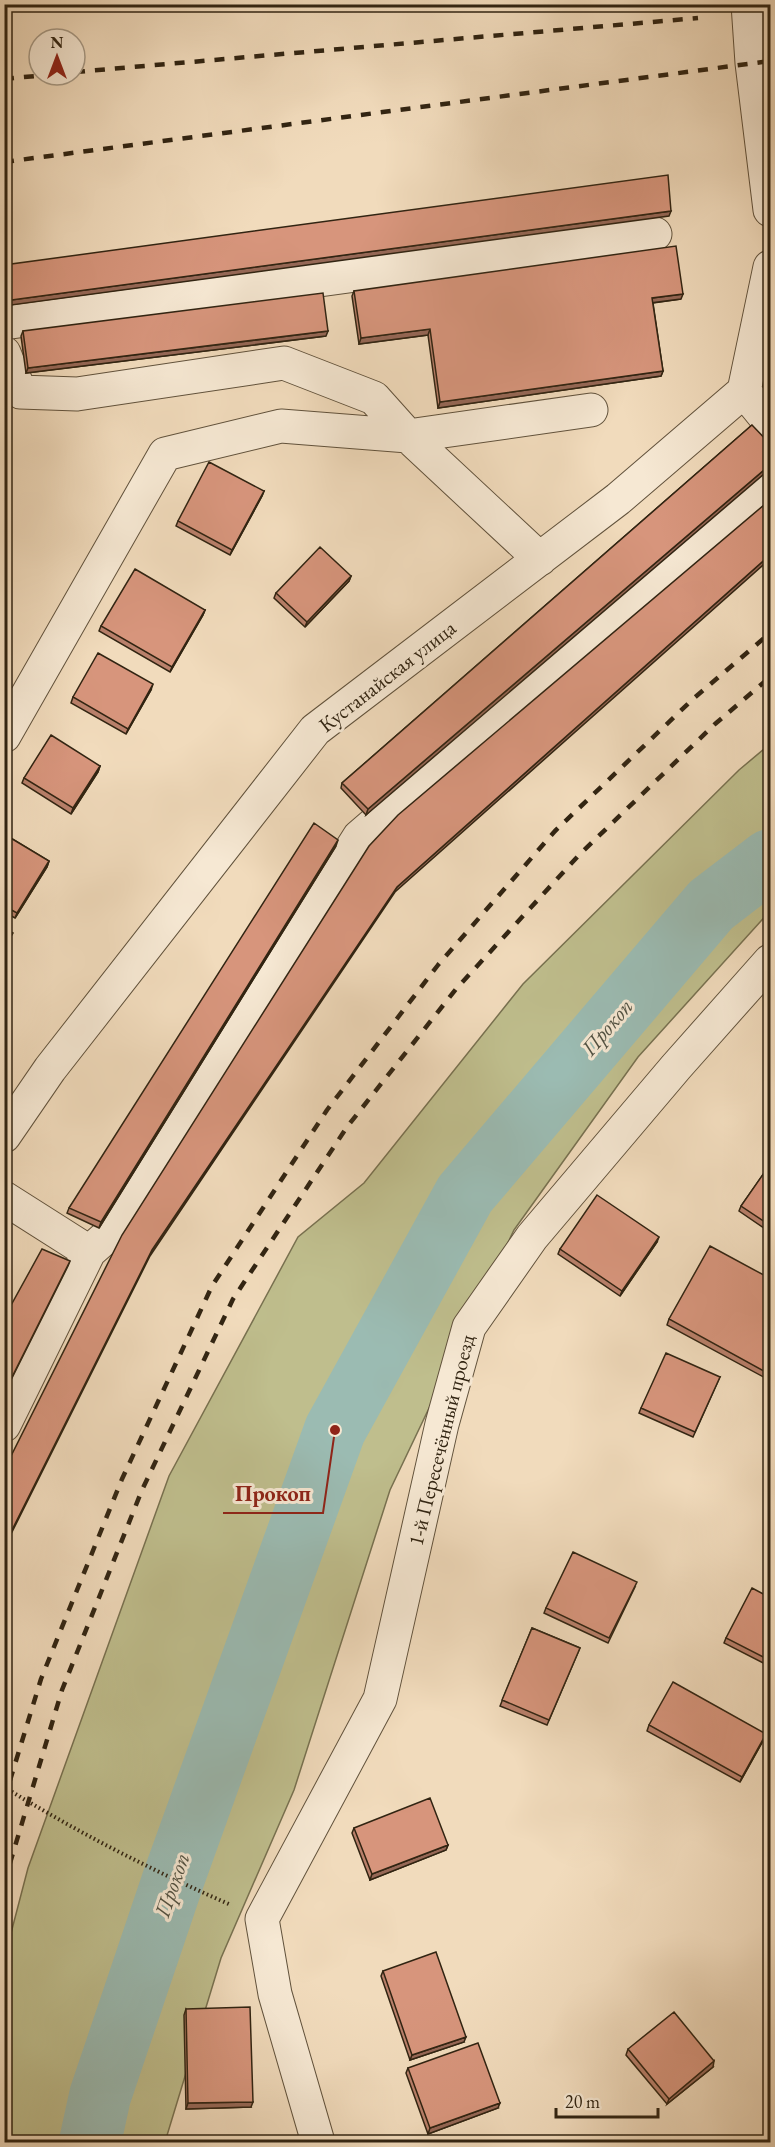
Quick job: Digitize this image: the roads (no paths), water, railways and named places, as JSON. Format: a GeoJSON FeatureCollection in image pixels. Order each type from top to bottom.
{"type":"FeatureCollection","features":[{"type":"Feature","properties":{"kind":"street"},"geometry":{"type":"LineString","coordinates":[[748,4],[752,63],[771,210]]}},
{"type":"Feature","properties":{"kind":"street"},"geometry":{"type":"LineString","coordinates":[[4,323],[655,234]]}},
{"type":"Feature","properties":{"kind":"street"},"geometry":{"type":"LineString","coordinates":[[771,267],[744,391],[771,423]]}},
{"type":"Feature","properties":{"kind":"street"},"geometry":{"type":"LineString","coordinates":[[4,352],[20,392],[77,394],[284,363],[374,398],[408,436],[540,559]]}},
{"type":"Feature","properties":{"kind":"street","name":"Кустанайская улица"},"geometry":{"type":"LineString","coordinates":[[4,1136],[50,1069],[315,730],[618,499],[744,391]]}},
{"type":"Feature","properties":{"kind":"street"},"geometry":{"type":"LineString","coordinates":[[4,736],[15,695],[165,454],[281,426],[408,436],[591,410]]}},
{"type":"Feature","properties":{"kind":"street"},"geometry":{"type":"LineString","coordinates":[[4,1425],[89,1252],[106,1237],[359,837],[771,482]]}},
{"type":"Feature","properties":{"kind":"street","name":"1-й Пересечённый проезд"},"geometry":{"type":"LineString","coordinates":[[318,2142],[274,1994],[262,1918],[380,1699],[442,1424],[469,1327],[532,1237],[676,1066],[771,961]]}},
{"type":"Feature","properties":{"kind":"street"},"geometry":{"type":"LineString","coordinates":[[4,1198],[89,1252]]}},
{"type":"Feature","properties":{"kind":"waterway","name":"Прокоп"},"geometry":{"type":"LineString","coordinates":[[90,2142],[100,2096],[173,1880],[335,1430],[465,1194],[711,905],[770,860]]}},
{"type":"Feature","properties":{"kind":"railway"},"geometry":{"type":"LineString","coordinates":[[87,71],[698,18]]}},
{"type":"Feature","properties":{"kind":"railway"},"geometry":{"type":"LineString","coordinates":[[4,162],[770,61]]}},
{"type":"Feature","properties":{"kind":"railway"},"geometry":{"type":"LineString","coordinates":[[4,79],[27,77]]}},
{"type":"Feature","properties":{"kind":"railway"},"geometry":{"type":"LineString","coordinates":[[4,1800],[41,1679],[122,1479],[212,1286],[327,1110],[438,965],[555,831],[693,699],[770,633]]}},
{"type":"Feature","properties":{"kind":"railway"},"geometry":{"type":"LineString","coordinates":[[4,1883],[62,1690],[142,1490],[233,1299],[347,1127],[456,989],[579,855],[715,724],[770,677]]}},
{"type":"Feature","properties":{"kind":"place","name":"Прокоп"},"geometry":{"type":"Point","coordinates":[335,1430]}}]}
